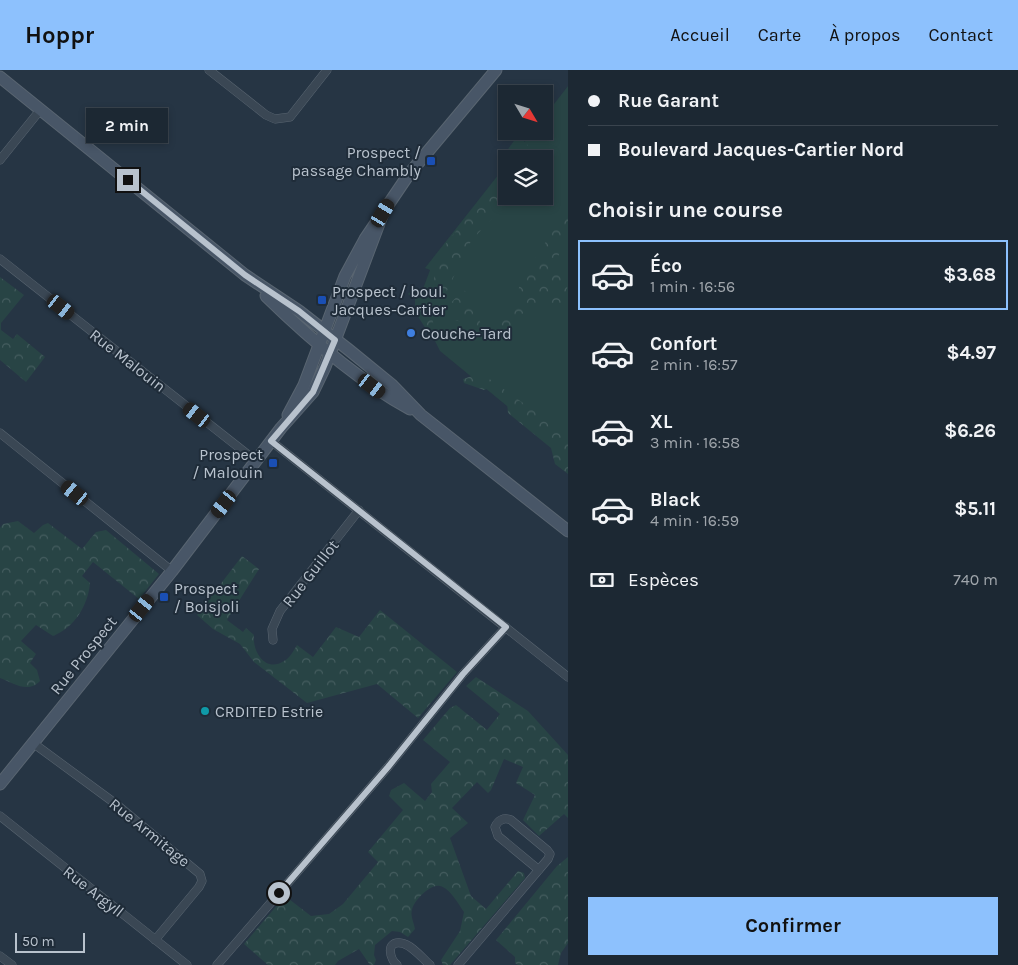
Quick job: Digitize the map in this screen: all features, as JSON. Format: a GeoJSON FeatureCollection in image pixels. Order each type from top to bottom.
{"type":"FeatureCollection","features":[{"type":"Feature","properties":{"kind":"street"},"geometry":{"type":"LineString","coordinates":[[209,70],[266,116],[284,120],[290,117],[327,70]]}},
{"type":"Feature","properties":{"kind":"street","name":"Rue Prospect"},"geometry":{"type":"LineString","coordinates":[[281,428],[304,385],[354,257],[409,174],[496,70]]}},
{"type":"Feature","properties":{"kind":"street"},"geometry":{"type":"LineString","coordinates":[[0,77],[245,275],[324,331],[392,385],[421,415],[568,531]]}},
{"type":"Feature","properties":{"kind":"street"},"geometry":{"type":"LineString","coordinates":[[0,160],[41,109]]}},
{"type":"Feature","properties":{"kind":"street","name":"Rue Prospect"},"geometry":{"type":"LineString","coordinates":[[0,784],[172,571],[281,428],[313,392],[330,353],[383,213]]}},
{"type":"Feature","properties":{"kind":"street","name":"Rue Malouin"},"geometry":{"type":"LineString","coordinates":[[0,259],[256,462]]}},
{"type":"Feature","properties":{"kind":"street"},"geometry":{"type":"LineString","coordinates":[[245,275],[291,320],[330,353],[386,396],[421,415]]}},
{"type":"Feature","properties":{"kind":"street"},"geometry":{"type":"LineString","coordinates":[[0,433],[172,571]]}},
{"type":"Feature","properties":{"kind":"street"},"geometry":{"type":"LineString","coordinates":[[271,441],[568,677]]}},
{"type":"Feature","properties":{"kind":"street","name":"Rue Guillot"},"geometry":{"type":"LineString","coordinates":[[272,640],[272,629],[280,611],[359,510]]}},
{"type":"Feature","properties":{"kind":"street"},"geometry":{"type":"LineString","coordinates":[[217,965],[388,767],[463,674],[506,627]]}},
{"type":"Feature","properties":{"kind":"street","name":"Rue Armitage"},"geometry":{"type":"LineString","coordinates":[[33,743],[116,804],[200,874],[202,881],[198,887],[155,940]]}},
{"type":"Feature","properties":{"kind":"street","name":"Rue Argyll"},"geometry":{"type":"LineString","coordinates":[[0,816],[187,965]]}},
{"type":"Feature","properties":{"kind":"street"},"geometry":{"type":"LineString","coordinates":[[458,965],[539,870],[550,854],[511,820],[504,818],[498,822],[495,827],[498,836],[539,870]]}},
{"type":"Feature","properties":{"kind":"street"},"geometry":{"type":"LineString","coordinates":[[397,965],[390,958],[390,952],[392,946],[398,943],[405,944],[430,965]]}},
{"type":"Feature","properties":{"kind":"street"},"geometry":{"type":"LineString","coordinates":[[0,956],[12,965]]}},
{"type":"Feature","properties":{"kind":"green space"},"geometry":{"type":"Polygon","coordinates":[[[568,86],[568,456],[440,351],[417,305],[430,270],[425,268],[498,175],[498,205],[553,205],[553,150],[518,150],[526,140],[553,140],[553,105],[568,86]]]}},
{"type":"Feature","properties":{"kind":"green space"},"geometry":{"type":"Polygon","coordinates":[[[515,140],[523,140],[532,150],[507,150],[515,140]]]}},
{"type":"Feature","properties":{"kind":"green space"},"geometry":{"type":"Polygon","coordinates":[[[498,178],[498,205],[505,205],[471,241],[442,301],[432,296],[437,255],[498,178]]]}},
{"type":"Feature","properties":{"kind":"green space"},"geometry":{"type":"Polygon","coordinates":[[[568,207],[568,222],[562,229],[557,270],[562,273],[568,270],[567,292],[561,303],[555,306],[527,309],[514,323],[510,336],[504,338],[495,324],[517,306],[517,294],[521,281],[568,207]]]}},
{"type":"Feature","properties":{"kind":"green space"},"geometry":{"type":"Polygon","coordinates":[[[0,277],[24,295],[1,323],[1,330],[13,339],[17,334],[45,357],[26,382],[0,360],[0,277]]]}},
{"type":"Feature","properties":{"kind":"green space"},"geometry":{"type":"Polygon","coordinates":[[[463,290],[473,296],[474,304],[485,308],[478,316],[482,328],[455,320],[448,306],[463,290]]]}},
{"type":"Feature","properties":{"kind":"green space"},"geometry":{"type":"Polygon","coordinates":[[[411,291],[429,311],[434,326],[431,330],[426,329],[415,312],[415,299],[408,294],[411,291]]]}},
{"type":"Feature","properties":{"kind":"green space"},"geometry":{"type":"Polygon","coordinates":[[[481,373],[568,435],[568,474],[555,464],[551,448],[508,413],[507,402],[490,388],[484,390],[464,383],[463,379],[481,373]]]}},
{"type":"Feature","properties":{"kind":"green space"},"geometry":{"type":"Polygon","coordinates":[[[18,521],[34,533],[48,523],[82,549],[96,532],[106,530],[159,574],[139,599],[93,562],[82,576],[90,583],[89,592],[83,608],[73,622],[53,636],[36,625],[21,641],[36,654],[30,663],[37,670],[40,681],[31,687],[15,685],[0,678],[0,528],[3,524],[18,521]]]}},
{"type":"Feature","properties":{"kind":"green space"},"geometry":{"type":"Polygon","coordinates":[[[242,556],[259,569],[227,620],[243,632],[246,628],[254,635],[255,648],[266,663],[277,664],[284,661],[290,656],[297,645],[313,657],[336,627],[359,637],[380,610],[457,672],[418,718],[377,684],[307,703],[254,662],[240,644],[213,629],[197,615],[242,556]]]}},
{"type":"Feature","properties":{"kind":"green space"},"geometry":{"type":"Polygon","coordinates":[[[476,677],[528,711],[568,755],[568,818],[564,814],[539,836],[523,820],[535,795],[516,783],[523,767],[504,759],[488,793],[477,782],[452,808],[468,823],[450,838],[471,896],[486,909],[518,871],[524,873],[525,878],[450,965],[443,965],[441,960],[460,931],[464,912],[454,897],[444,887],[436,886],[427,890],[413,906],[411,915],[415,929],[408,937],[400,932],[392,931],[375,945],[374,955],[376,960],[374,965],[370,965],[359,949],[338,961],[335,965],[268,965],[244,944],[285,896],[311,916],[329,914],[343,904],[378,862],[368,852],[403,810],[389,796],[391,790],[404,783],[425,801],[432,792],[431,784],[450,762],[423,740],[450,708],[456,705],[487,730],[500,714],[466,686],[476,677]]]}},
{"type":"Feature","properties":{"kind":"green space"},"geometry":{"type":"Polygon","coordinates":[[[568,857],[568,943],[561,953],[558,965],[518,965],[515,963],[515,957],[496,940],[557,866],[568,857]]]}},
{"type":"Feature","properties":{"kind":"place","name":"Prospect / passage Chambly"},"geometry":{"type":"Point","coordinates":[431,161]}},
{"type":"Feature","properties":{"kind":"place","name":"Prospect / boul. Jacques-Cartier"},"geometry":{"type":"Point","coordinates":[322,300]}},
{"type":"Feature","properties":{"kind":"place","name":"Couche-Tard"},"geometry":{"type":"Point","coordinates":[411,333]}},
{"type":"Feature","properties":{"kind":"place","name":"Prospect / Malouin"},"geometry":{"type":"Point","coordinates":[273,463]}},
{"type":"Feature","properties":{"kind":"place","name":"Prospect / Boisjoli"},"geometry":{"type":"Point","coordinates":[164,597]}},
{"type":"Feature","properties":{"kind":"place","name":"CRDITED Estrie"},"geometry":{"type":"Point","coordinates":[205,711]}},
{"type":"Feature","properties":{"kind":"route"},"geometry":{"type":"LineString","coordinates":[[128,180],[245,275],[299,311],[335,340],[313,392],[271,441],[506,627],[463,674],[388,767],[279,893]]}}]}
